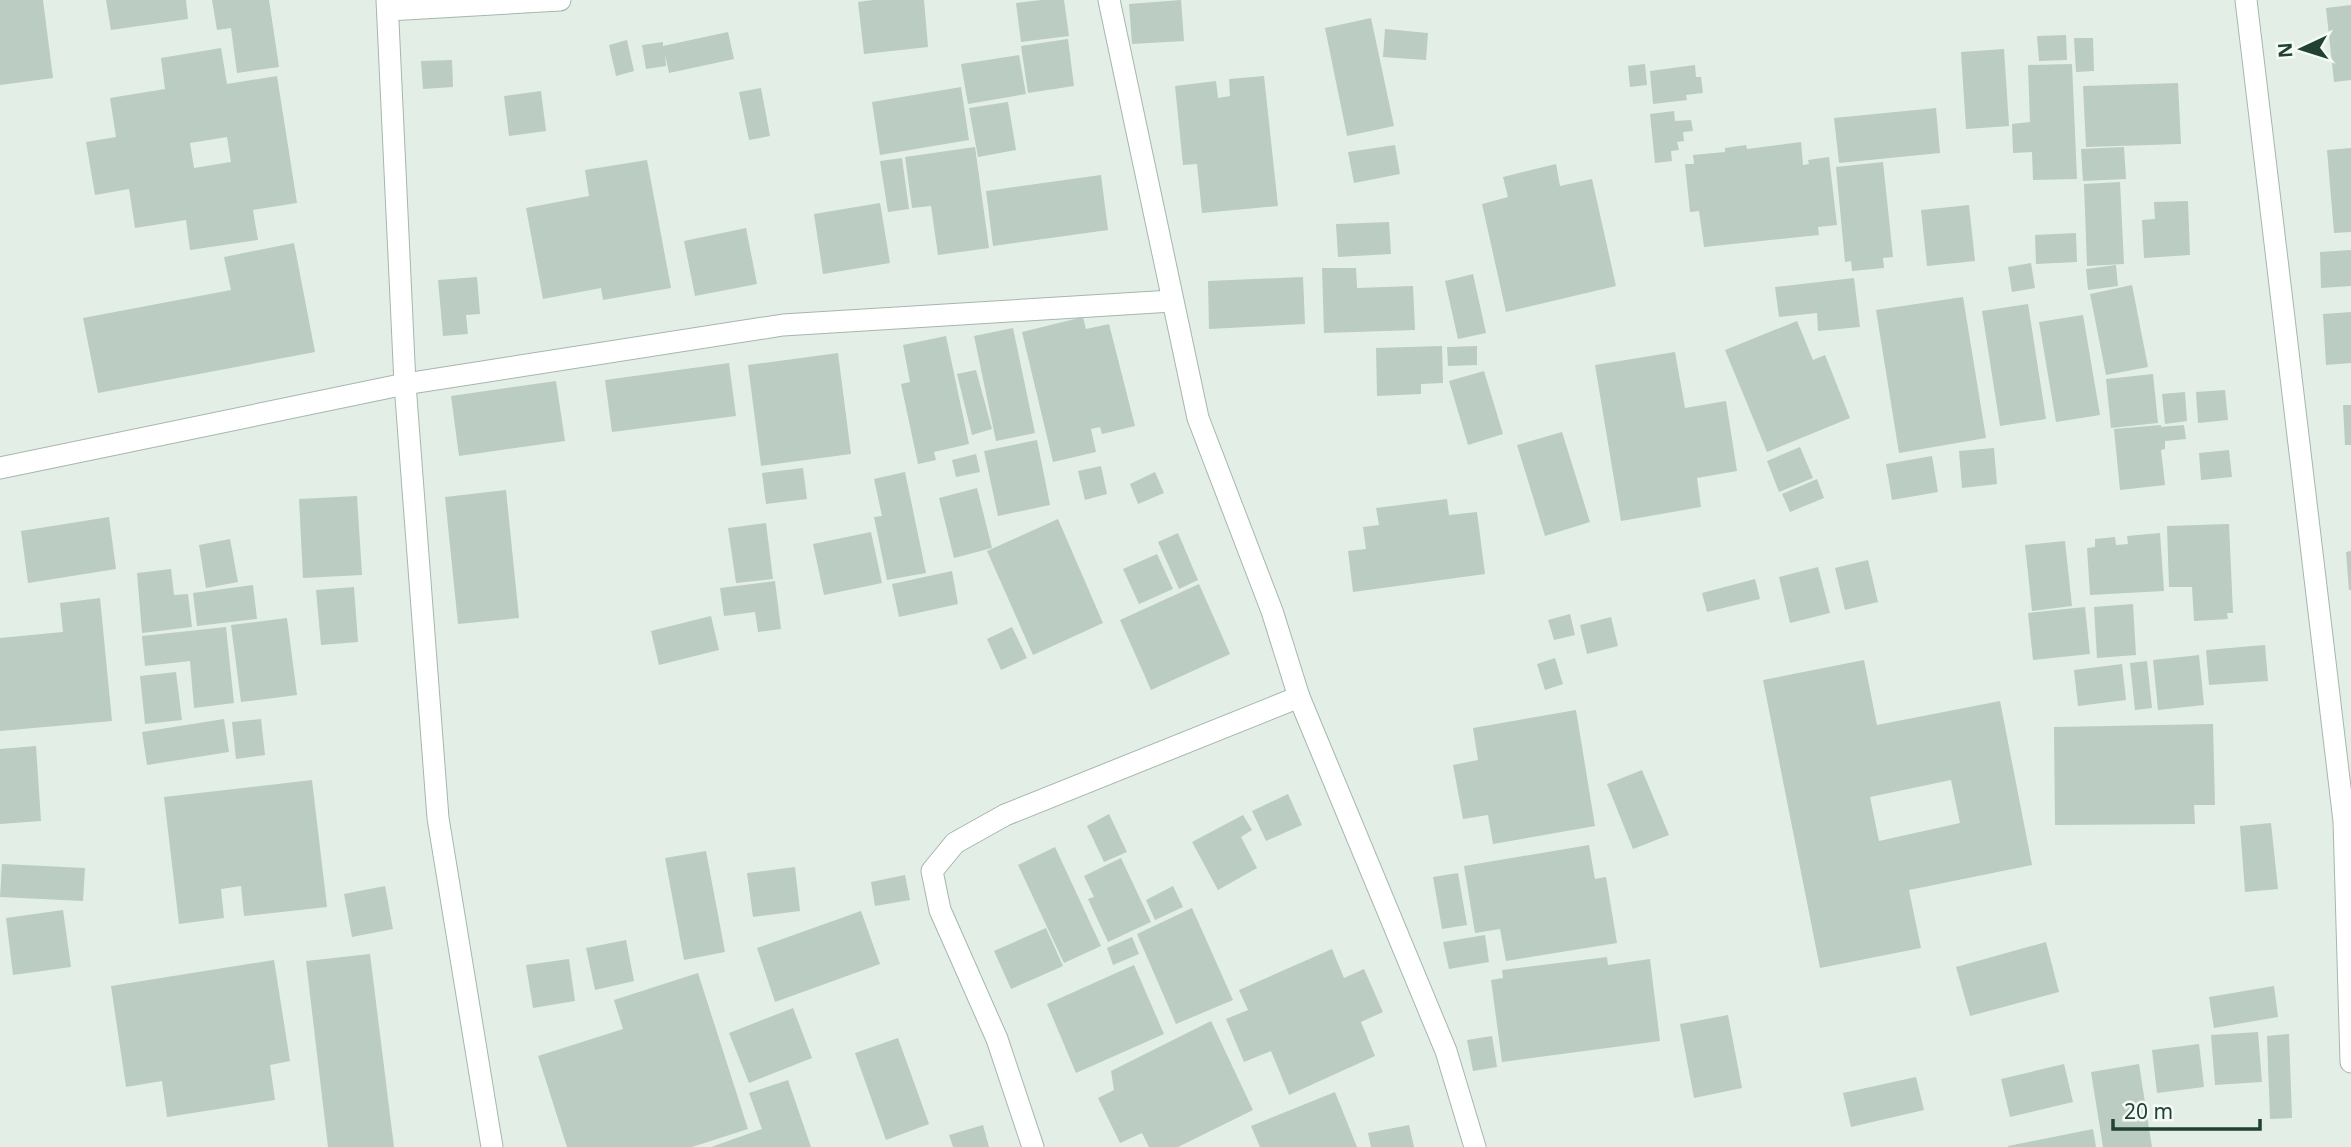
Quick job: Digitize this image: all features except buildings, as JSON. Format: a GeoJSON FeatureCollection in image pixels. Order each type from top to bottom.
{"type":"FeatureCollection","features":[{"type":"Feature","properties":{"kind":"street"},"geometry":{"type":"LineString","coordinates":[[492,1147],[438,818],[405,384],[387,5],[560,0]]}},
{"type":"Feature","properties":{"kind":"street"},"geometry":{"type":"LineString","coordinates":[[1109,0],[1198,418],[1272,611],[1299,697],[1446,1051],[1475,1147]]}},
{"type":"Feature","properties":{"kind":"street"},"geometry":{"type":"LineString","coordinates":[[2246,0],[2344,821],[2351,1062]]}},
{"type":"Feature","properties":{"kind":"street"},"geometry":{"type":"LineString","coordinates":[[0,468],[405,384],[783,326],[1171,301]]}},
{"type":"Feature","properties":{"kind":"street"},"geometry":{"type":"LineString","coordinates":[[1033,1147],[997,1040],[940,910],[932,871],[955,843],[1005,815],[1299,697]]}}]}
